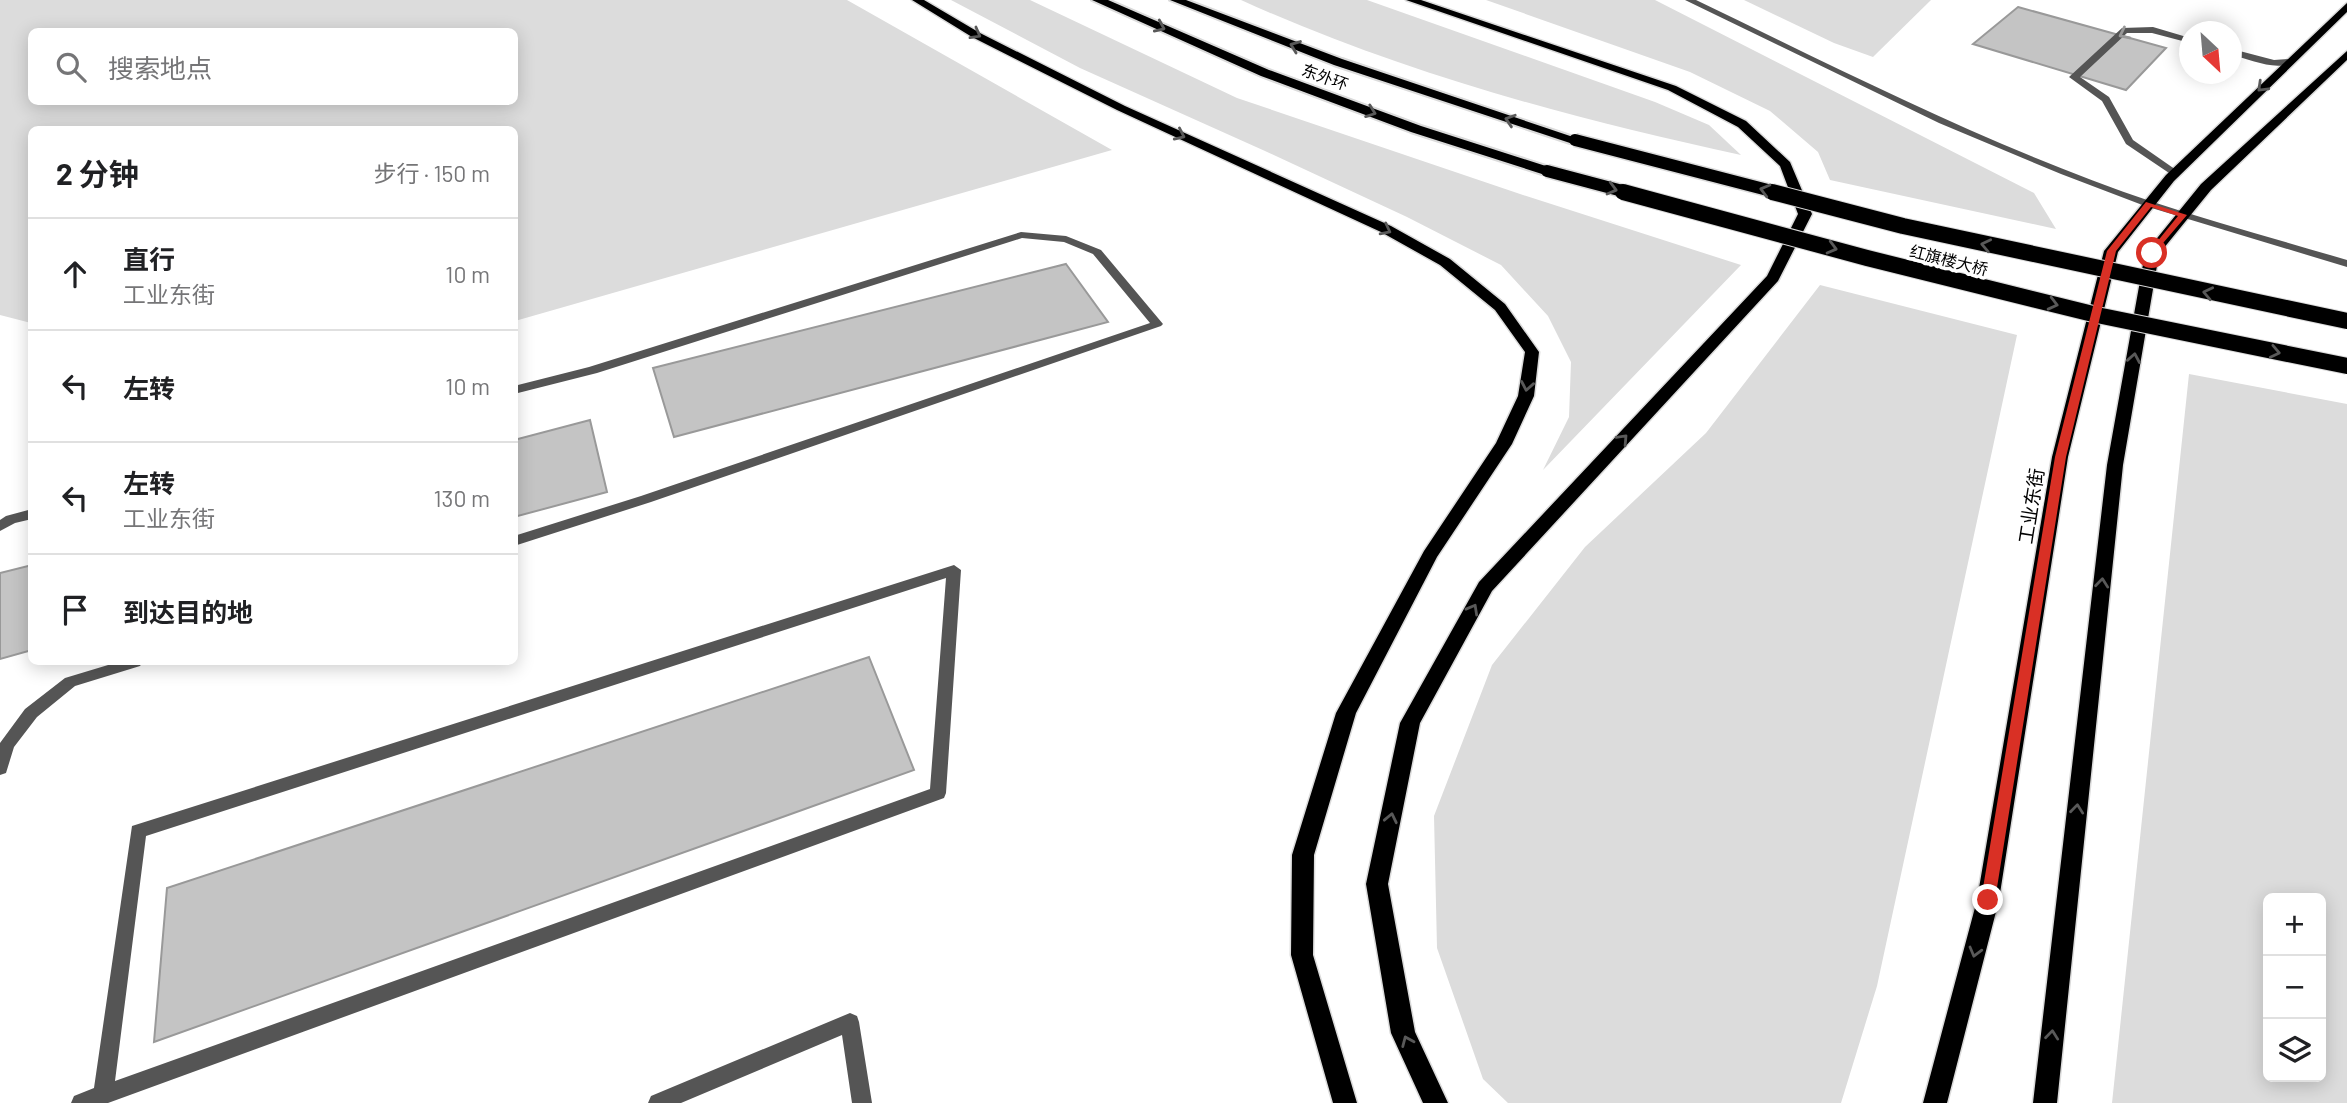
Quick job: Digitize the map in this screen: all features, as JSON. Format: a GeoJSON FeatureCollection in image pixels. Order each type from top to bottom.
{"type":"FeatureCollection","features":[{"type":"Feature","properties":{"kind":"highway","name":"东外环"},"geometry":{"type":"LineString","coordinates":[[1098,0],[1265,73],[1416,129],[1546,171]]}},
{"type":"Feature","properties":{"kind":"highway","name":"红旗楼大桥"},"geometry":{"type":"LineString","coordinates":[[1176,0],[1338,62],[1575,140],[1903,226],[2347,321]]}},
{"type":"Feature","properties":{"kind":"highway","name":"红旗楼大桥"},"geometry":{"type":"LineString","coordinates":[[1546,171],[1867,258],[2083,312],[2347,366]]}},
{"type":"Feature","properties":{"kind":"main road"},"geometry":{"type":"LineString","coordinates":[[917,0],[976,35],[1121,108],[1386,229],[1433,256],[1500,307],[1532,352],[1526,396],[1504,444],[1430,555],[1346,713],[1303,855],[1303,955],[1345,1103]]}},
{"type":"Feature","properties":{"kind":"main road"},"geometry":{"type":"LineString","coordinates":[[1412,0],[1672,88],[1742,124],[1786,165],[1805,214],[1773,278],[1485,587],[1410,723],[1377,884],[1403,1033],[1436,1103]]}},
{"type":"Feature","properties":{"kind":"main road","name":"工业东街"},"geometry":{"type":"LineString","coordinates":[[1935,1103],[1988,900],[2060,457],[2111,251],[2175,174],[2347,6]]}},
{"type":"Feature","properties":{"kind":"main road"},"geometry":{"type":"LineString","coordinates":[[2045,1103],[2115,465],[2152,253],[2206,187],[2347,54]]}},
{"type":"Feature","properties":{"kind":"street"},"geometry":{"type":"LineString","coordinates":[[1689,0],[1942,121],[2149,204],[2347,264]]}},
{"type":"Feature","properties":{"kind":"street"},"geometry":{"type":"LineString","coordinates":[[2175,174],[2130,142],[2106,99],[2074,77],[2125,30],[2153,30],[2179,38]]}},
{"type":"Feature","properties":{"kind":"street"},"geometry":{"type":"LineString","coordinates":[[2242,55],[2274,63],[2290,62]]}},
{"type":"Feature","properties":{"kind":"street"},"geometry":{"type":"LineString","coordinates":[[518,389],[593,370],[1021,235],[1066,239],[1097,252],[1157,324],[646,499],[518,540]]}},
{"type":"Feature","properties":{"kind":"street"},"geometry":{"type":"LineString","coordinates":[[0,526],[10,519],[28,515]]}},
{"type":"Feature","properties":{"kind":"street"},"geometry":{"type":"LineString","coordinates":[[81,1103],[938,793],[954,570],[138,831],[103,1095]]}},
{"type":"Feature","properties":{"kind":"street"},"geometry":{"type":"LineString","coordinates":[[0,768],[7,745],[31,713],[70,682],[125,665]]}},
{"type":"Feature","properties":{"kind":"street"},"geometry":{"type":"LineString","coordinates":[[657,1103],[850,1022],[862,1103]]}},
{"type":"Feature","properties":{"kind":"shaded area"},"geometry":{"type":"Polygon","coordinates":[[[0,0],[847,0],[1112,150],[518,320],[518,126],[28,126],[28,322],[0,315],[0,0]]]}},
{"type":"Feature","properties":{"kind":"shaded area"},"geometry":{"type":"Polygon","coordinates":[[[951,0],[1030,0],[1237,98],[1523,195],[1741,265],[1543,470],[1569,417],[1571,362],[1548,316],[1501,265],[1407,217],[1080,68],[951,0]]]}},
{"type":"Feature","properties":{"kind":"shaded area"},"geometry":{"type":"Polygon","coordinates":[[[1241,0],[1367,0],[1655,102],[1709,125],[1741,155],[1486,91],[1362,49],[1241,0]]]}},
{"type":"Feature","properties":{"kind":"shaded area"},"geometry":{"type":"Polygon","coordinates":[[[1486,0],[1655,0],[2034,193],[2056,229],[1830,180],[1818,152],[1770,111],[1690,72],[1486,0]]]}},
{"type":"Feature","properties":{"kind":"shaded area"},"geometry":{"type":"Polygon","coordinates":[[[1744,0],[1931,0],[1873,57],[1834,43],[1744,0]]]}},
{"type":"Feature","properties":{"kind":"shaded area"},"geometry":{"type":"Polygon","coordinates":[[[1820,285],[2017,335],[1877,986],[1841,1103],[1508,1103],[1483,1079],[1437,948],[1434,816],[1492,665],[1585,547],[1706,433],[1820,285]]]}},
{"type":"Feature","properties":{"kind":"shaded area"},"geometry":{"type":"Polygon","coordinates":[[[2189,374],[2347,404],[2347,1103],[2112,1103],[2189,374]]]}},
{"type":"Feature","properties":{"kind":"building"},"geometry":{"type":"Polygon","coordinates":[[[2018,7],[2166,48],[2126,90],[1973,44],[2018,7]]]}},
{"type":"Feature","properties":{"kind":"building"},"geometry":{"type":"Polygon","coordinates":[[[1066,264],[1108,322],[674,437],[653,368],[1066,264]]]}},
{"type":"Feature","properties":{"kind":"building"},"geometry":{"type":"Polygon","coordinates":[[[590,420],[607,492],[518,516],[518,439],[590,420]]]}},
{"type":"Feature","properties":{"kind":"building"},"geometry":{"type":"Polygon","coordinates":[[[28,566],[28,651],[0,659],[0,573],[28,566]]]}},
{"type":"Feature","properties":{"kind":"building"},"geometry":{"type":"Polygon","coordinates":[[[869,657],[914,770],[154,1042],[167,888],[869,657]]]}},
{"type":"Feature","properties":{"kind":"route"},"geometry":{"type":"LineString","coordinates":[[1988,900],[2060,457],[2111,251],[2149,204],[2183,215],[2152,253]]}}]}
